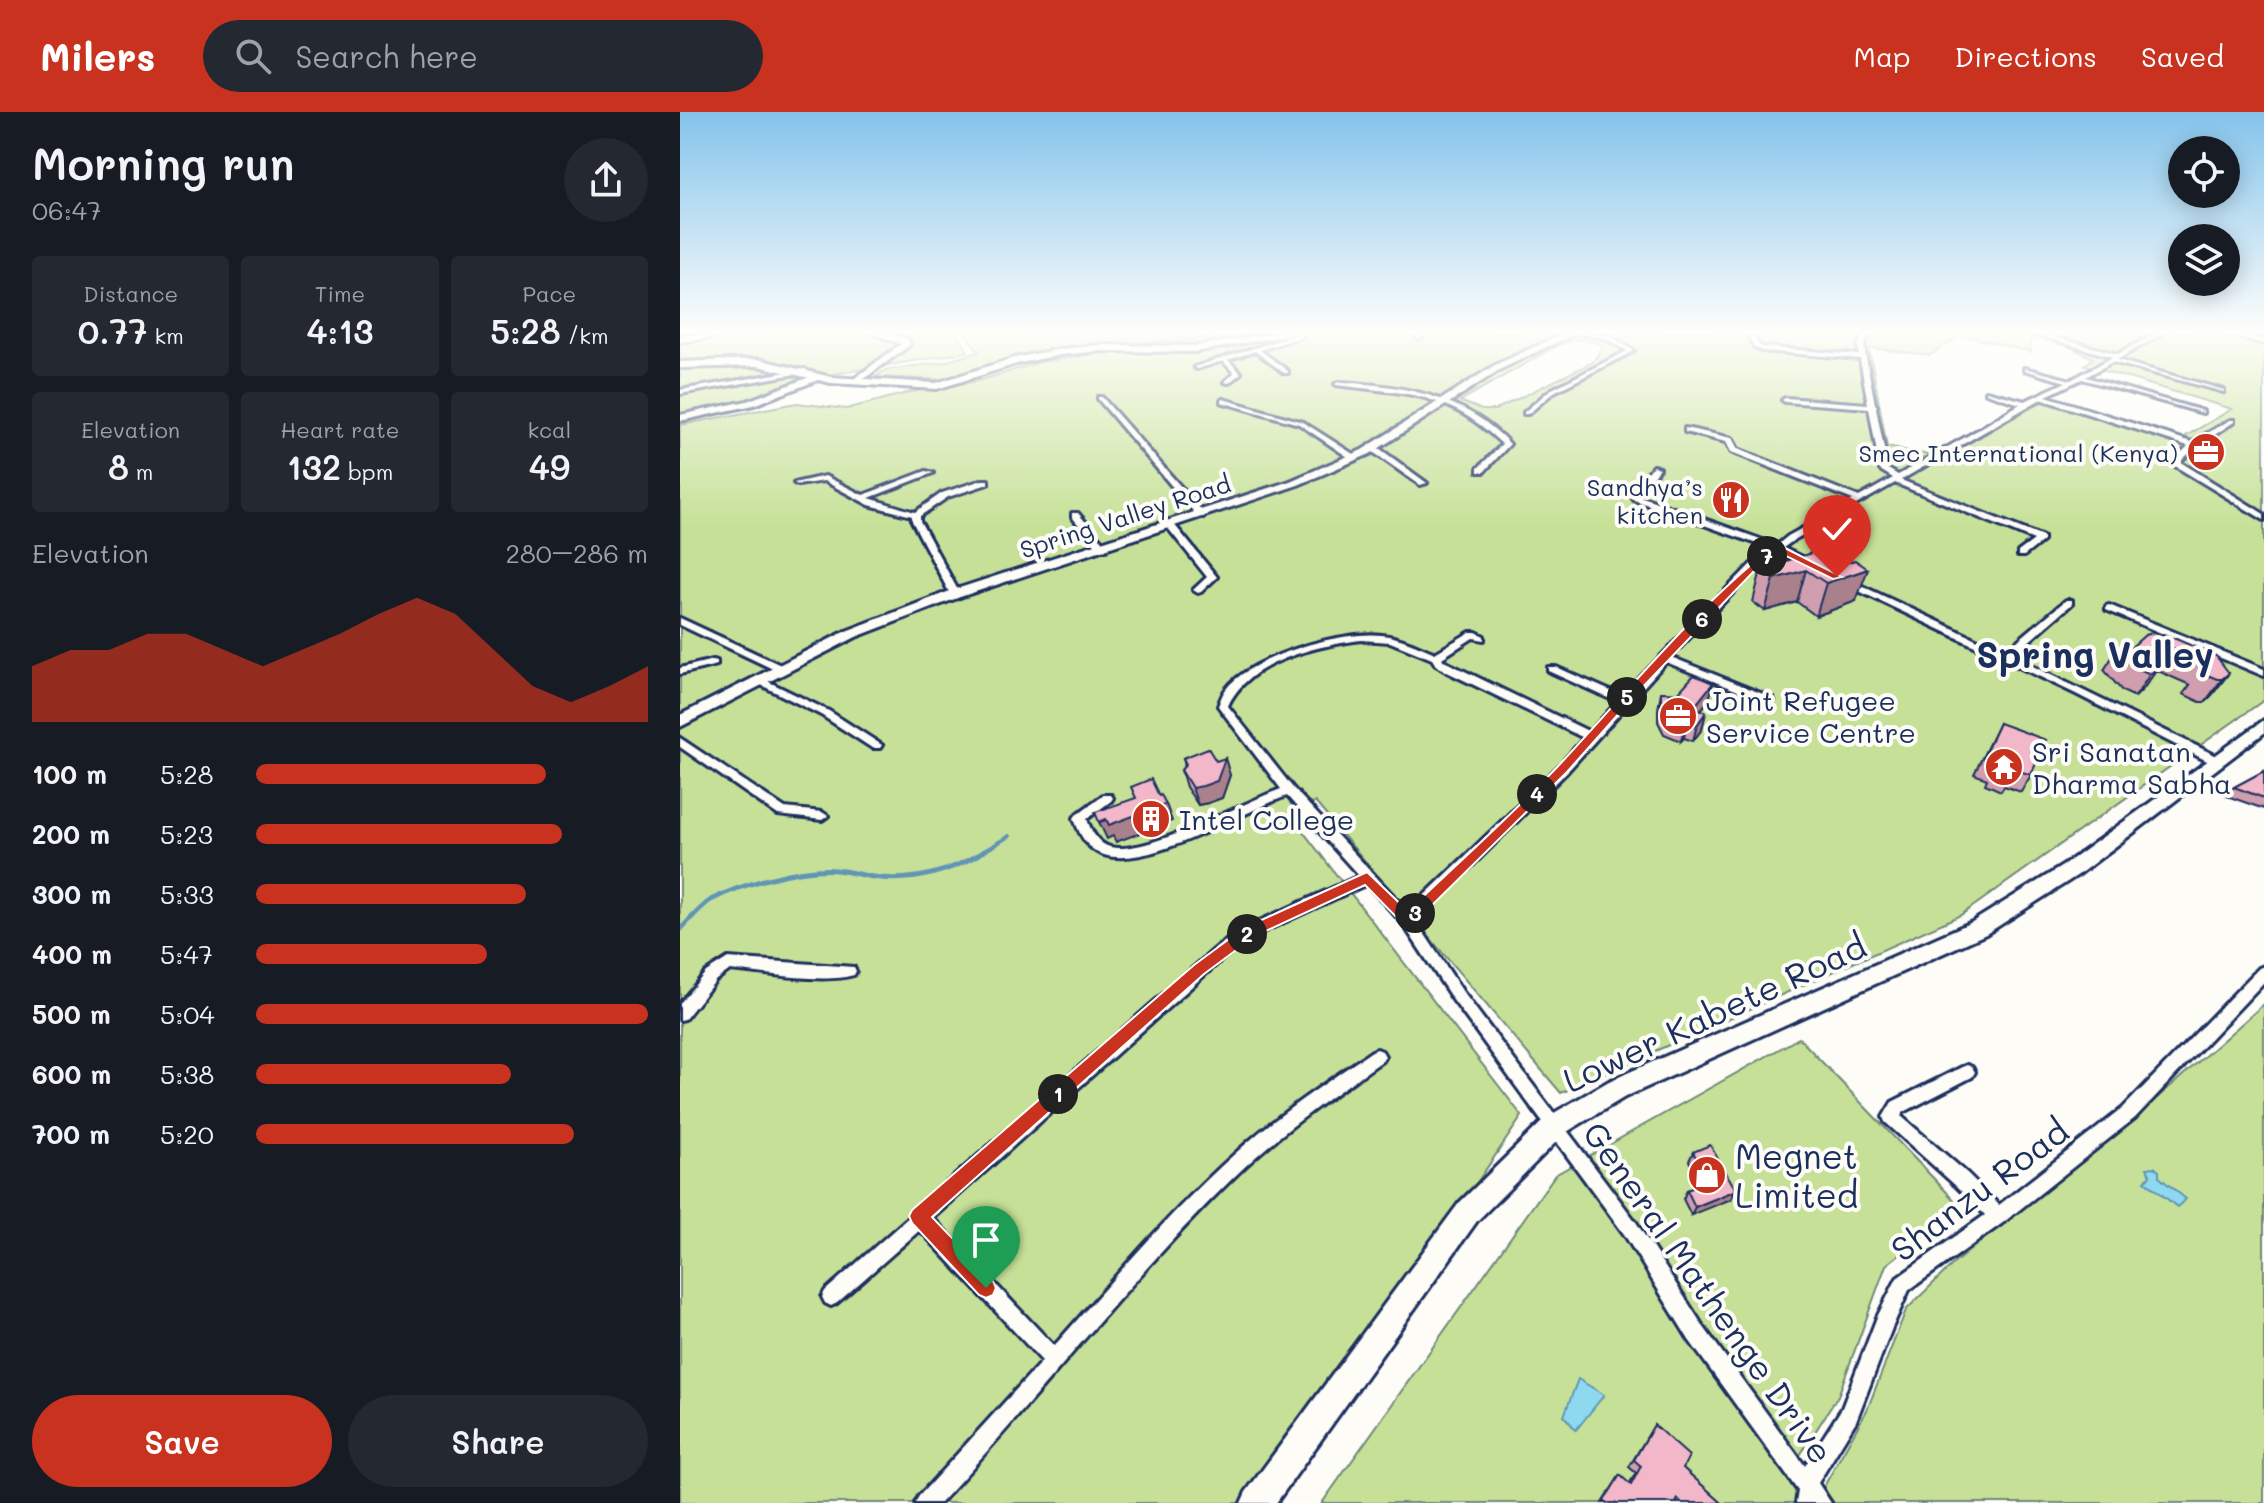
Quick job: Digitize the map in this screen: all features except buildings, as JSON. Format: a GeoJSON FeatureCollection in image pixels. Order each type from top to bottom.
{"type":"FeatureCollection","features":[{"type":"Feature","properties":{"kind":"street"},"geometry":{"type":"LineString","coordinates":[[680,418],[766,397]]}},
{"type":"Feature","properties":{"kind":"street"},"geometry":{"type":"LineString","coordinates":[[1431,397],[1479,421],[1506,444],[1481,470]]}},
{"type":"Feature","properties":{"kind":"street","name":"Spring Valley Road"},"geometry":{"type":"LineString","coordinates":[[680,722],[851,634],[955,594],[1294,483],[1373,448],[1451,397]]}},
{"type":"Feature","properties":{"kind":"street"},"geometry":{"type":"LineString","coordinates":[[1526,413],[1545,397]]}},
{"type":"Feature","properties":{"kind":"street"},"geometry":{"type":"LineString","coordinates":[[1872,397],[1884,470],[1896,479],[2040,539],[2021,554]]}},
{"type":"Feature","properties":{"kind":"street"},"geometry":{"type":"LineString","coordinates":[[2005,397],[2026,403]]}},
{"type":"Feature","properties":{"kind":"street"},"geometry":{"type":"LineString","coordinates":[[1408,920],[1592,737],[1753,567],[1777,548],[2037,397]]}},
{"type":"Feature","properties":{"kind":"street"},"geometry":{"type":"LineString","coordinates":[[2042,397],[2193,445]]}},
{"type":"Feature","properties":{"kind":"street"},"geometry":{"type":"LineString","coordinates":[[2149,397],[2201,412]]}},
{"type":"Feature","properties":{"kind":"street"},"geometry":{"type":"LineString","coordinates":[[1100,398],[1201,515]]}},
{"type":"Feature","properties":{"kind":"street"},"geometry":{"type":"LineString","coordinates":[[1785,400],[1874,406]]}},
{"type":"Feature","properties":{"kind":"street"},"geometry":{"type":"LineString","coordinates":[[1223,401],[1301,423],[1354,457]]}},
{"type":"Feature","properties":{"kind":"street"},"geometry":{"type":"LineString","coordinates":[[2232,421],[2193,445],[2178,460],[2178,464],[2264,518]]}},
{"type":"Feature","properties":{"kind":"street"},"geometry":{"type":"LineString","coordinates":[[1688,430],[1729,440],[1734,450],[1859,500]]}},
{"type":"Feature","properties":{"kind":"street"},"geometry":{"type":"LineString","coordinates":[[1373,448],[1423,483]]}},
{"type":"Feature","properties":{"kind":"street"},"geometry":{"type":"LineString","coordinates":[[1656,468],[1635,496],[1777,548],[1818,568]]}},
{"type":"Feature","properties":{"kind":"street"},"geometry":{"type":"LineString","coordinates":[[862,498],[929,473]]}},
{"type":"Feature","properties":{"kind":"street"},"geometry":{"type":"LineString","coordinates":[[798,483],[825,478],[862,498],[895,511],[916,515],[945,495],[985,482]]}},
{"type":"Feature","properties":{"kind":"street"},"geometry":{"type":"LineString","coordinates":[[916,515],[916,521],[955,594]]}},
{"type":"Feature","properties":{"kind":"street"},"geometry":{"type":"LineString","coordinates":[[1075,515],[1103,548]]}},
{"type":"Feature","properties":{"kind":"street"},"geometry":{"type":"LineString","coordinates":[[1170,525],[1212,577],[1206,586],[1198,590]]}},
{"type":"Feature","properties":{"kind":"street"},"geometry":{"type":"LineString","coordinates":[[1837,577],[2215,760]]}},
{"type":"Feature","properties":{"kind":"street"},"geometry":{"type":"LineString","coordinates":[[2004,657],[2069,602]]}},
{"type":"Feature","properties":{"kind":"street"},"geometry":{"type":"LineString","coordinates":[[2109,608],[2264,673]]}},
{"type":"Feature","properties":{"kind":"street"},"geometry":{"type":"LineString","coordinates":[[680,621],[781,669]]}},
{"type":"Feature","properties":{"kind":"street"},"geometry":{"type":"LineString","coordinates":[[1481,638],[1473,634],[1436,657],[1451,670],[1592,737]]}},
{"type":"Feature","properties":{"kind":"street","name":"General Mathenge Drive"},"geometry":{"type":"LineString","coordinates":[[1436,657],[1380,636],[1358,637],[1287,655],[1238,680],[1226,692],[1223,706],[1289,791],[1408,920],[1458,996],[1630,1228],[1696,1333],[1806,1493],[1820,1503]]}},
{"type":"Feature","properties":{"kind":"street"},"geometry":{"type":"LineString","coordinates":[[1665,658],[1769,700]]}},
{"type":"Feature","properties":{"kind":"street"},"geometry":{"type":"LineString","coordinates":[[680,671],[713,663]]}},
{"type":"Feature","properties":{"kind":"street"},"geometry":{"type":"LineString","coordinates":[[1552,669],[1624,701]]}},
{"type":"Feature","properties":{"kind":"street"},"geometry":{"type":"LineString","coordinates":[[761,681],[825,713],[876,745]]}},
{"type":"Feature","properties":{"kind":"street","name":"Lower Kabete Road"},"geometry":{"type":"LineString","coordinates":[[1257,1503],[1468,1212],[1556,1125],[1626,1085],[1979,928],[2071,870],[2264,725]]}},
{"type":"Feature","properties":{"kind":"street"},"geometry":{"type":"LineString","coordinates":[[680,742],[782,812],[822,816]]}},
{"type":"Feature","properties":{"kind":"street"},"geometry":{"type":"LineString","coordinates":[[1107,798],[1080,818],[1085,835],[1107,852],[1155,846],[1289,791]]}},
{"type":"Feature","properties":{"kind":"street"},"geometry":{"type":"LineString","coordinates":[[831,1297],[1222,951],[1249,932],[1367,878]]}},
{"type":"Feature","properties":{"kind":"street"},"geometry":{"type":"LineString","coordinates":[[680,1014],[711,976],[728,964],[822,972],[849,971]]}},
{"type":"Feature","properties":{"kind":"street","name":"Shanzu Road"},"geometry":{"type":"LineString","coordinates":[[1806,1493],[1849,1414],[1903,1284],[1998,1216],[2129,1113],[2264,972]]}},
{"type":"Feature","properties":{"kind":"street"},"geometry":{"type":"LineString","coordinates":[[926,1503],[1053,1359],[1230,1170],[1309,1105],[1377,1056]]}},
{"type":"Feature","properties":{"kind":"street"},"geometry":{"type":"LineString","coordinates":[[1967,1072],[1891,1111],[1891,1117],[1998,1216]]}},
{"type":"Feature","properties":{"kind":"street"},"geometry":{"type":"LineString","coordinates":[[919,1216],[1053,1359]]}},
{"type":"Feature","properties":{"kind":"green space"},"geometry":{"type":"Polygon","coordinates":[[[680,397],[757,397],[750,400],[680,414],[680,397]]]}},
{"type":"Feature","properties":{"kind":"green space"},"geometry":{"type":"Polygon","coordinates":[[[892,397],[1467,397],[1460,401],[1482,410],[1495,410],[1522,397],[1878,397],[1887,447],[1929,455],[1953,452],[2042,402],[2174,443],[2232,409],[2192,397],[2264,397],[2264,700],[1961,915],[1561,1093],[1315,802],[1295,821],[1522,1116],[1260,1503],[680,1503],[680,425],[797,403],[846,409],[892,397]]]}},
{"type":"Feature","properties":{"kind":"green space"},"geometry":{"type":"Polygon","coordinates":[[[2264,1004],[2264,1503],[1834,1503],[1823,1488],[1867,1410],[1906,1310],[1953,1264],[2148,1106],[2264,1004]]]}},
{"type":"Feature","properties":{"kind":"green space"},"geometry":{"type":"Polygon","coordinates":[[[1799,1038],[1960,1206],[1886,1265],[1838,1396],[1786,1477],[1803,1503],[1322,1503],[1555,1175],[1799,1038]]]}},
{"type":"Feature","properties":{"kind":"water"},"geometry":{"type":"Polygon","coordinates":[[[2154,1167],[2159,1171],[2159,1177],[2186,1199],[2177,1207],[2145,1181],[2150,1175],[2147,1168],[2154,1167]]]}},
{"type":"Feature","properties":{"kind":"water"},"geometry":{"type":"Polygon","coordinates":[[[1578,1379],[1604,1395],[1576,1430],[1564,1416],[1578,1379]]]}},
{"type":"Feature","properties":{"kind":"waterway"},"geometry":{"type":"LineString","coordinates":[[981,853],[1009,836]]}},
{"type":"Feature","properties":{"kind":"waterway"},"geometry":{"type":"LineString","coordinates":[[680,930],[711,900],[772,878],[822,870],[873,877],[917,877],[958,865],[984,851]]}},
{"type":"Feature","properties":{"kind":"place","name":"Smec International (Kenya)"},"geometry":{"type":"Point","coordinates":[2206,452]}},
{"type":"Feature","properties":{"kind":"place","name":"Sandhya’s kitchen"},"geometry":{"type":"Point","coordinates":[1731,500]}},
{"type":"Feature","properties":{"kind":"place","name":"Joint Refugee Service Centre"},"geometry":{"type":"Point","coordinates":[1678,716]}},
{"type":"Feature","properties":{"kind":"place","name":"Sri Sanatan Dharma Sabha"},"geometry":{"type":"Point","coordinates":[2004,767]}},
{"type":"Feature","properties":{"kind":"place","name":"Intel College"},"geometry":{"type":"Point","coordinates":[1151,819]}},
{"type":"Feature","properties":{"kind":"place","name":"Megnet Limited"},"geometry":{"type":"Point","coordinates":[1707,1175]}},
{"type":"Feature","properties":{"kind":"district","name":"Spring Valley"},"geometry":{"type":"Point","coordinates":[2095,653]}},
{"type":"Feature","properties":{"kind":"route"},"geometry":{"type":"LineString","coordinates":[[986,1288],[919,1216],[1199,969],[1249,932],[1367,878],[1408,920],[1563,769],[1633,690],[1753,567],[1777,548],[1837,577]]}}]}
